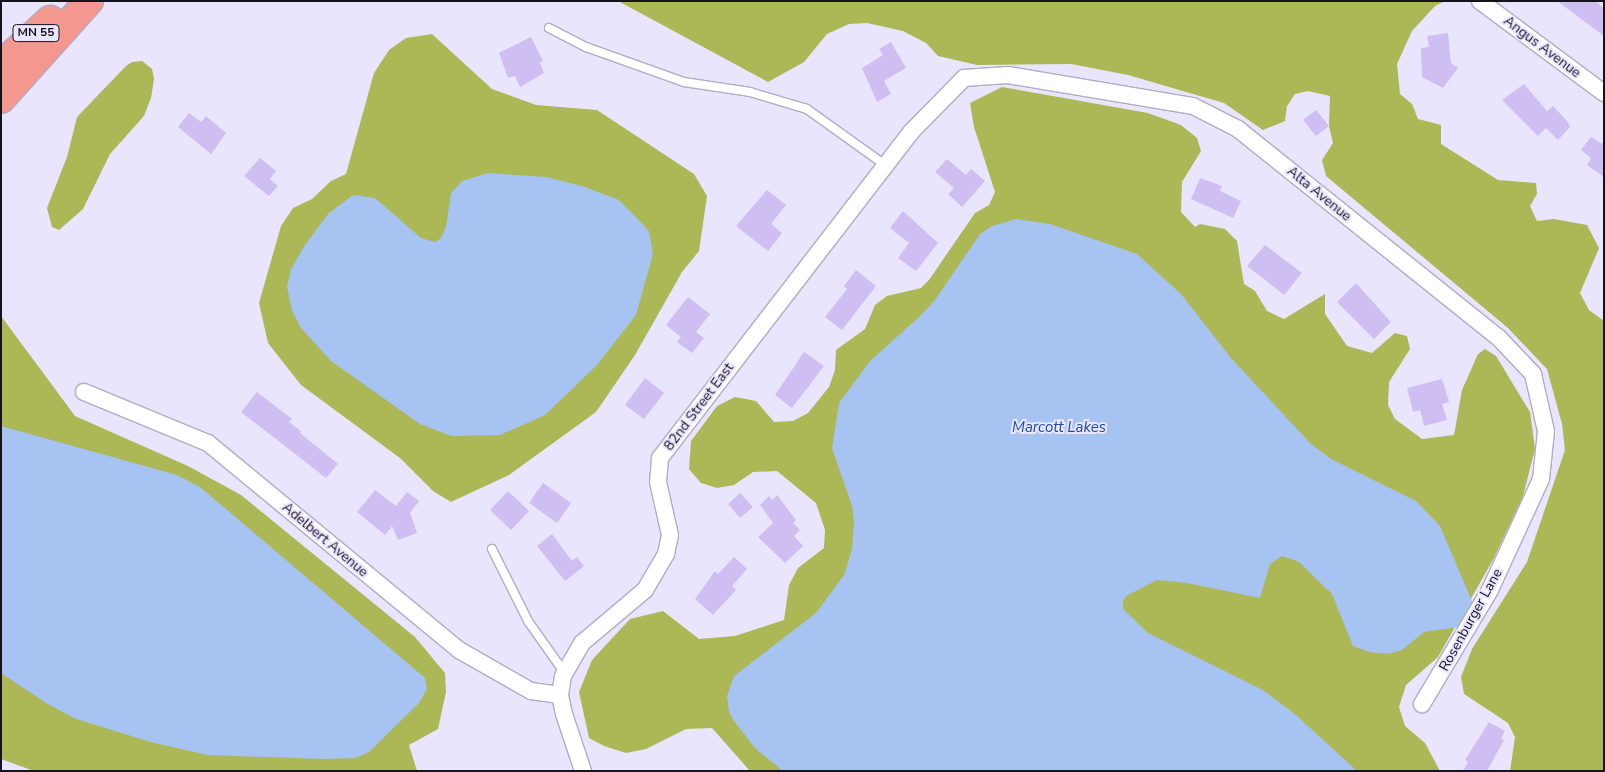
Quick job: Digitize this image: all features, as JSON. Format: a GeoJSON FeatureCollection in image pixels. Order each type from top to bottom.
{"type":"FeatureCollection","features":[{"type":"Feature","properties":{"kind":"highway","name":"MN 55"},"geometry":{"type":"LineString","coordinates":[[1,64],[71,1]]}},
{"type":"Feature","properties":{"kind":"highway"},"geometry":{"type":"LineString","coordinates":[[1,99],[88,1]]}},
{"type":"Feature","properties":{"kind":"street","name":"Angus Avenue"},"geometry":{"type":"LineString","coordinates":[[1480,1],[1604,93]]}},
{"type":"Feature","properties":{"kind":"street","name":"Alta Avenue"},"geometry":{"type":"LineString","coordinates":[[964,78],[1008,75],[1193,106],[1238,129],[1498,337],[1533,374],[1546,431],[1541,479]]}},
{"type":"Feature","properties":{"kind":"street","name":"82nd Street East"},"geometry":{"type":"LineString","coordinates":[[583,771],[560,695],[564,672],[582,643],[645,590],[666,554],[670,535],[658,482],[660,458],[911,132],[964,78]]}},
{"type":"Feature","properties":{"kind":"street","name":"Adelbert Avenue"},"geometry":{"type":"LineString","coordinates":[[84,392],[208,443],[459,650],[531,691],[560,695]]}},
{"type":"Feature","properties":{"kind":"street","name":"Rosenburger Lane"},"geometry":{"type":"LineString","coordinates":[[1422,704],[1490,590],[1541,479]]}},
{"type":"Feature","properties":{"kind":"lane"},"geometry":{"type":"LineString","coordinates":[[549,28],[586,48],[684,82],[750,92],[807,108],[885,165]]}},
{"type":"Feature","properties":{"kind":"lane"},"geometry":{"type":"LineString","coordinates":[[492,549],[528,621],[564,672]]}},
{"type":"Feature","properties":{"kind":"green space"},"geometry":{"type":"Polygon","coordinates":[[[618,1],[1445,1],[1435,6],[1412,31],[1397,64],[1400,94],[1412,104],[1418,119],[1441,125],[1441,144],[1498,180],[1536,183],[1537,194],[1530,206],[1537,221],[1554,219],[1587,225],[1599,248],[1580,293],[1589,310],[1604,321],[1604,771],[1510,771],[1515,737],[1508,723],[1464,694],[1461,677],[1472,649],[1527,562],[1565,450],[1562,424],[1547,369],[1508,328],[1326,176],[1322,160],[1333,143],[1329,126],[1330,96],[1308,91],[1295,94],[1287,106],[1285,121],[1263,130],[1224,103],[1128,75],[1071,64],[977,65],[938,56],[926,43],[903,31],[867,23],[849,24],[827,34],[804,62],[768,82],[618,1]]]}},
{"type":"Feature","properties":{"kind":"green space"},"geometry":{"type":"Polygon","coordinates":[[[432,34],[492,89],[536,105],[597,110],[694,174],[707,196],[699,251],[682,272],[635,355],[596,412],[509,475],[451,502],[433,491],[400,458],[301,385],[268,343],[259,303],[281,226],[293,208],[312,199],[331,181],[346,174],[374,73],[389,50],[406,38],[432,34]]]}},
{"type":"Feature","properties":{"kind":"green space"},"geometry":{"type":"Polygon","coordinates":[[[142,61],[152,69],[154,79],[151,98],[144,116],[110,154],[83,209],[59,230],[52,227],[47,208],[67,157],[77,117],[126,66],[132,62],[142,61]]]}},
{"type":"Feature","properties":{"kind":"green space","name":"Marcott Lakes"},"geometry":{"type":"Polygon","coordinates":[[[1002,87],[1148,113],[1181,125],[1197,138],[1201,151],[1182,182],[1181,212],[1195,227],[1200,224],[1225,229],[1237,241],[1244,284],[1255,291],[1267,311],[1284,319],[1325,294],[1325,314],[1347,346],[1372,353],[1395,333],[1407,336],[1410,349],[1389,382],[1388,405],[1395,419],[1422,439],[1454,435],[1462,390],[1478,354],[1485,349],[1496,356],[1530,412],[1535,449],[1523,496],[1494,558],[1438,657],[1406,685],[1399,707],[1405,726],[1425,743],[1440,771],[750,771],[712,728],[686,729],[646,749],[626,753],[604,746],[589,738],[579,692],[592,660],[630,619],[663,611],[699,639],[735,636],[784,620],[789,585],[798,568],[824,548],[825,530],[816,503],[777,471],[753,472],[734,485],[717,488],[701,483],[689,469],[691,441],[717,406],[735,397],[756,401],[774,422],[793,421],[808,413],[829,387],[835,370],[836,350],[865,329],[875,305],[887,296],[921,288],[929,280],[975,213],[989,205],[995,192],[974,127],[970,103],[1002,87]]]}},
{"type":"Feature","properties":{"kind":"green space"},"geometry":{"type":"Polygon","coordinates":[[[1,316],[75,416],[188,466],[241,495],[415,637],[445,673],[446,692],[438,729],[409,745],[417,771],[34,771],[1,759],[1,316]]]}},
{"type":"Feature","properties":{"kind":"water"},"geometry":{"type":"Polygon","coordinates":[[[488,173],[546,177],[582,186],[619,200],[649,231],[653,254],[636,315],[597,365],[545,415],[500,435],[451,436],[420,424],[331,361],[301,328],[292,311],[287,287],[291,269],[305,245],[328,214],[353,195],[375,198],[421,238],[435,242],[441,238],[446,227],[451,193],[462,181],[488,173]]]}},
{"type":"Feature","properties":{"kind":"water","name":"Marcott Lakes"},"geometry":{"type":"Polygon","coordinates":[[[1016,219],[1050,224],[1137,254],[1181,294],[1231,358],[1310,443],[1331,459],[1416,501],[1440,526],[1474,606],[1466,626],[1424,632],[1402,650],[1388,654],[1369,652],[1353,646],[1332,594],[1299,562],[1282,556],[1270,564],[1260,598],[1187,583],[1157,580],[1126,596],[1123,602],[1123,609],[1148,633],[1263,690],[1296,715],[1357,771],[783,771],[755,748],[734,721],[729,712],[727,696],[734,676],[816,613],[844,575],[852,549],[854,521],[852,506],[832,448],[839,403],[870,361],[935,300],[980,234],[992,226],[1016,219]]]}},
{"type":"Feature","properties":{"kind":"water"},"geometry":{"type":"Polygon","coordinates":[[[1,426],[177,475],[200,487],[425,678],[427,689],[419,703],[369,752],[356,758],[323,759],[208,755],[154,743],[76,719],[46,703],[1,673],[1,426]]]}},
{"type":"Feature","properties":{"kind":"building"},"geometry":{"type":"Polygon","coordinates":[[[1557,1],[1595,1],[1604,8],[1604,36],[1557,1]]]}},
{"type":"Feature","properties":{"kind":"building"},"geometry":{"type":"Polygon","coordinates":[[[1448,33],[1451,63],[1458,68],[1443,88],[1422,77],[1421,48],[1429,47],[1427,36],[1448,33]]]}},
{"type":"Feature","properties":{"kind":"building"},"geometry":{"type":"Polygon","coordinates":[[[531,37],[543,61],[540,62],[544,73],[520,87],[515,76],[508,78],[499,53],[531,37]]]}},
{"type":"Feature","properties":{"kind":"building"},"geometry":{"type":"Polygon","coordinates":[[[891,42],[906,68],[884,81],[891,94],[877,102],[862,68],[883,55],[879,49],[891,42]]]}},
{"type":"Feature","properties":{"kind":"building"},"geometry":{"type":"Polygon","coordinates":[[[1524,84],[1547,111],[1553,106],[1567,121],[1570,127],[1558,140],[1546,128],[1538,136],[1502,100],[1524,84]]]}},
{"type":"Feature","properties":{"kind":"building"},"geometry":{"type":"Polygon","coordinates":[[[1316,110],[1329,126],[1316,136],[1303,120],[1316,110]]]}},
{"type":"Feature","properties":{"kind":"building"},"geometry":{"type":"Polygon","coordinates":[[[189,113],[201,122],[206,116],[226,133],[211,154],[178,127],[189,113]]]}},
{"type":"Feature","properties":{"kind":"building"},"geometry":{"type":"Polygon","coordinates":[[[1591,137],[1602,144],[1604,142],[1604,177],[1587,165],[1591,158],[1581,150],[1591,137]]]}},
{"type":"Feature","properties":{"kind":"building"},"geometry":{"type":"Polygon","coordinates":[[[260,158],[276,171],[270,179],[278,186],[269,196],[244,176],[260,158]]]}},
{"type":"Feature","properties":{"kind":"building"},"geometry":{"type":"Polygon","coordinates":[[[947,159],[966,175],[971,169],[985,181],[962,207],[948,194],[954,188],[935,172],[947,159]]]}},
{"type":"Feature","properties":{"kind":"building"},"geometry":{"type":"Polygon","coordinates":[[[1200,178],[1222,186],[1220,191],[1241,201],[1233,218],[1191,199],[1200,178]]]}},
{"type":"Feature","properties":{"kind":"building"},"geometry":{"type":"Polygon","coordinates":[[[767,190],[786,205],[771,224],[782,233],[768,251],[736,226],[767,190]]]}},
{"type":"Feature","properties":{"kind":"building"},"geometry":{"type":"Polygon","coordinates":[[[903,211],[938,243],[916,271],[898,258],[909,243],[890,228],[903,211]]]}},
{"type":"Feature","properties":{"kind":"building"},"geometry":{"type":"Polygon","coordinates":[[[1265,245],[1302,273],[1284,295],[1247,266],[1265,245]]]}},
{"type":"Feature","properties":{"kind":"building"},"geometry":{"type":"Polygon","coordinates":[[[856,270],[876,286],[842,330],[825,317],[847,289],[844,286],[856,270]]]}},
{"type":"Feature","properties":{"kind":"building"},"geometry":{"type":"Polygon","coordinates":[[[1356,283],[1391,322],[1374,339],[1337,302],[1356,283]]]}},
{"type":"Feature","properties":{"kind":"building"},"geometry":{"type":"Polygon","coordinates":[[[688,297],[710,314],[696,332],[704,338],[692,353],[677,342],[681,337],[666,325],[688,297]]]}},
{"type":"Feature","properties":{"kind":"building"},"geometry":{"type":"Polygon","coordinates":[[[804,352],[824,366],[792,408],[775,395],[804,352]]]}},
{"type":"Feature","properties":{"kind":"building"},"geometry":{"type":"Polygon","coordinates":[[[645,378],[664,393],[644,419],[625,405],[645,378]]]}},
{"type":"Feature","properties":{"kind":"building"},"geometry":{"type":"Polygon","coordinates":[[[1442,379],[1449,402],[1442,404],[1447,420],[1424,426],[1420,410],[1413,412],[1407,388],[1442,379]]]}},
{"type":"Feature","properties":{"kind":"building"},"geometry":{"type":"Polygon","coordinates":[[[257,392],[292,419],[289,422],[301,431],[300,433],[338,464],[326,478],[241,412],[257,392]]]}},
{"type":"Feature","properties":{"kind":"building"},"geometry":{"type":"Polygon","coordinates":[[[543,483],[571,503],[557,523],[529,503],[543,483]]]}},
{"type":"Feature","properties":{"kind":"building"},"geometry":{"type":"Polygon","coordinates":[[[375,490],[396,506],[407,492],[419,501],[410,513],[417,533],[398,540],[392,526],[385,535],[357,512],[375,490]]]}},
{"type":"Feature","properties":{"kind":"building"},"geometry":{"type":"Polygon","coordinates":[[[508,491],[529,511],[511,530],[490,510],[508,491]]]}},
{"type":"Feature","properties":{"kind":"building"},"geometry":{"type":"Polygon","coordinates":[[[740,493],[753,507],[740,518],[728,504],[740,493]]]}},
{"type":"Feature","properties":{"kind":"building"},"geometry":{"type":"Polygon","coordinates":[[[777,495],[796,520],[793,523],[800,530],[794,536],[803,546],[785,563],[758,537],[773,523],[760,505],[769,496],[772,500],[777,495]]]}},
{"type":"Feature","properties":{"kind":"building"},"geometry":{"type":"Polygon","coordinates":[[[552,534],[572,561],[577,557],[584,566],[565,581],[537,546],[552,534]]]}},
{"type":"Feature","properties":{"kind":"building"},"geometry":{"type":"Polygon","coordinates":[[[734,557],[747,569],[732,586],[736,590],[713,615],[695,599],[715,571],[718,574],[734,557]]]}},
{"type":"Feature","properties":{"kind":"building"},"geometry":{"type":"Polygon","coordinates":[[[1489,722],[1505,731],[1501,738],[1504,740],[1487,771],[1463,771],[1468,762],[1465,760],[1489,722]]]}}]}
